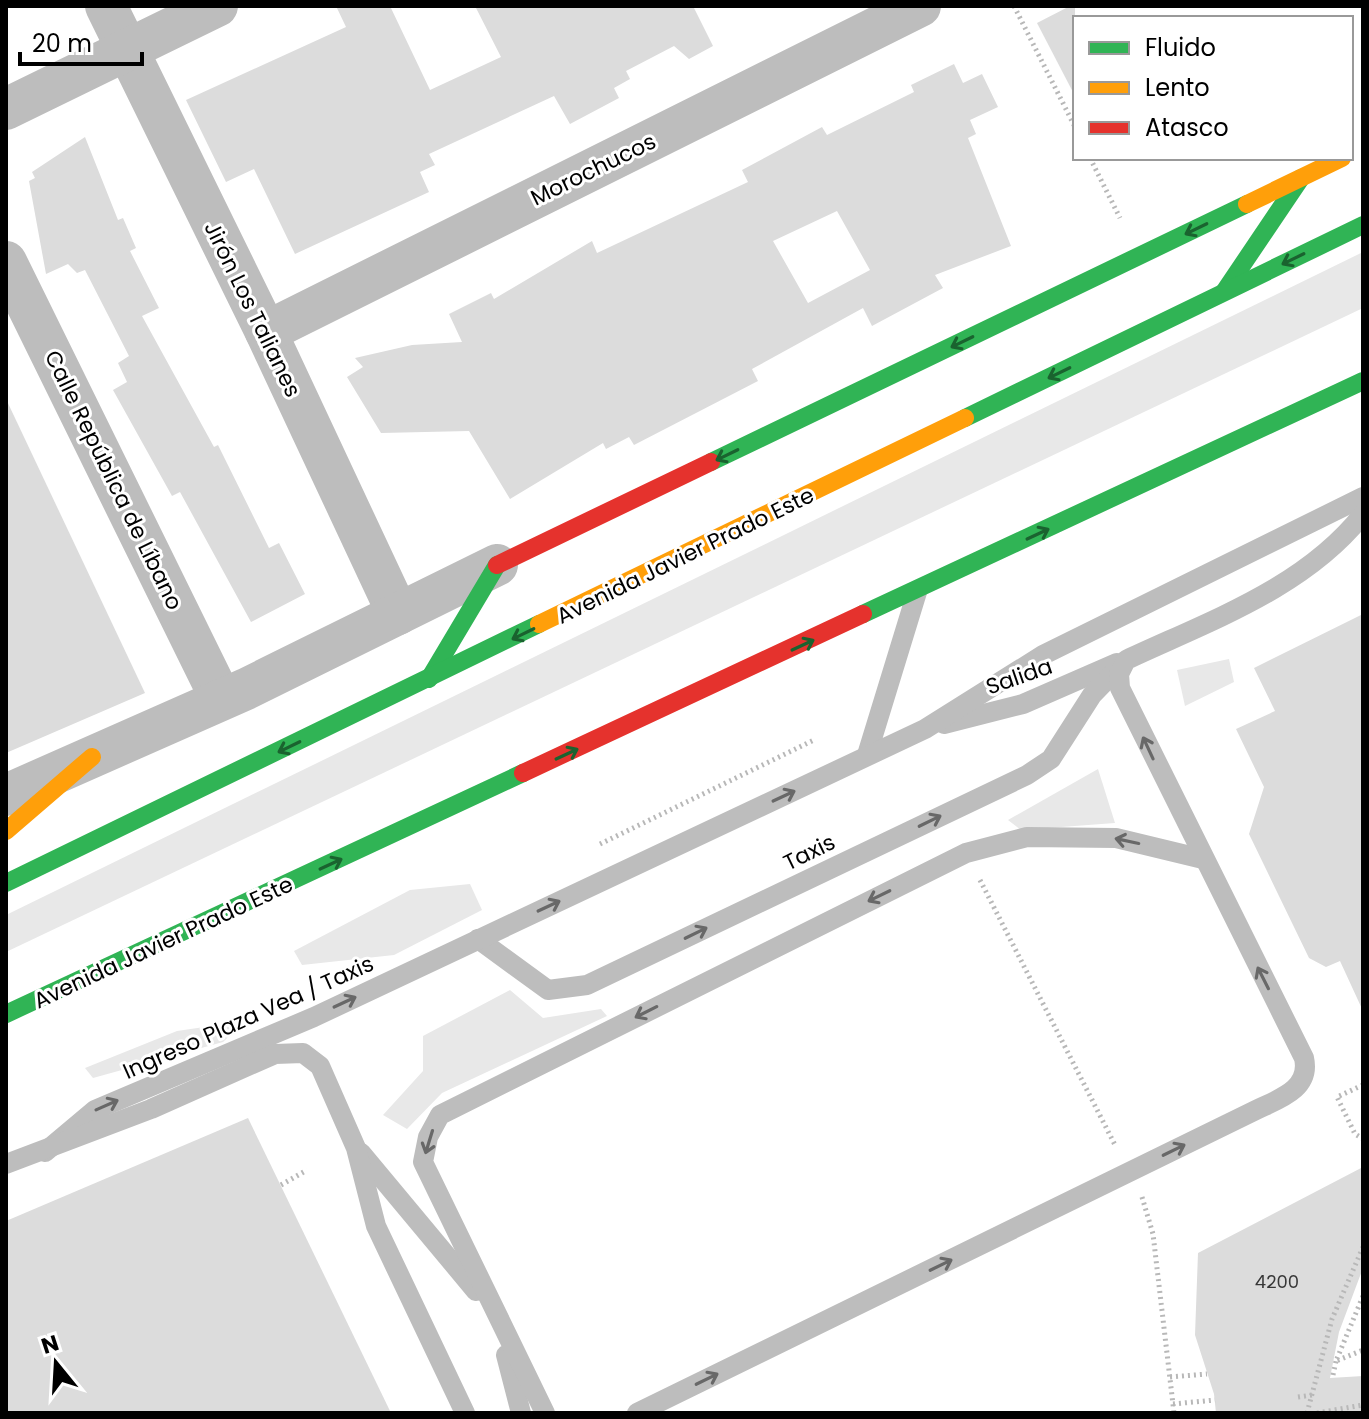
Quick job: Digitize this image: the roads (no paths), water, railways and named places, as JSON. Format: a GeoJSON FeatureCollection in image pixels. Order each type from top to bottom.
{"type":"FeatureCollection","features":[{"type":"Feature","properties":{"kind":"main road"},"geometry":{"type":"LineString","coordinates":[[429,679],[497,565],[1338,160]]}},
{"type":"Feature","properties":{"kind":"main road"},"geometry":{"type":"LineString","coordinates":[[1224,292],[1301,178]]}},
{"type":"Feature","properties":{"kind":"main road","name":"Avenida Javier Prado Este"},"geometry":{"type":"LineString","coordinates":[[6,883],[1363,225]]}},
{"type":"Feature","properties":{"kind":"main road","name":"Avenida Javier Prado Este"},"geometry":{"type":"LineString","coordinates":[[6,1014],[917,592],[1363,381]]}},
{"type":"Feature","properties":{"kind":"main road"},"geometry":{"type":"LineString","coordinates":[[6,831],[92,757]]}},
{"type":"Feature","properties":{"kind":"street","name":"Jirón Los Talianes"},"geometry":{"type":"LineString","coordinates":[[106,6],[266,332],[398,614]]}},
{"type":"Feature","properties":{"kind":"street"},"geometry":{"type":"LineString","coordinates":[[6,109],[217,6]]}},
{"type":"Feature","properties":{"kind":"street","name":"Morochucos"},"geometry":{"type":"LineString","coordinates":[[266,332],[920,6]]}},
{"type":"Feature","properties":{"kind":"street","name":"Calle República de Líbano"},"geometry":{"type":"LineString","coordinates":[[6,262],[221,699]]}},
{"type":"Feature","properties":{"kind":"street"},"geometry":{"type":"LineString","coordinates":[[6,795],[221,699],[497,565]]}},
{"type":"Feature","properties":{"kind":"lane"},"geometry":{"type":"LineString","coordinates":[[925,729],[1043,655],[1363,497]]}},
{"type":"Feature","properties":{"kind":"lane","name":"Salida"},"geometry":{"type":"LineString","coordinates":[[925,729],[1023,704],[1126,660],[1303,572],[1344,537],[1363,514]]}},
{"type":"Feature","properties":{"kind":"lane"},"geometry":{"type":"LineString","coordinates":[[867,755],[917,592]]}},
{"type":"Feature","properties":{"kind":"lane"},"geometry":{"type":"LineString","coordinates":[[637,1413],[1292,1092],[1305,1071],[1304,1058],[1120,688],[1119,674],[1126,660]]}},
{"type":"Feature","properties":{"kind":"lane","name":"Taxis"},"geometry":{"type":"LineString","coordinates":[[478,939],[548,990],[587,985],[1027,775],[1051,759],[1092,695],[1126,660]]}},
{"type":"Feature","properties":{"kind":"lane","name":"Ingreso Plaza Vea / Taxis"},"geometry":{"type":"LineString","coordinates":[[47,1151],[95,1110],[314,1017],[925,729]]}},
{"type":"Feature","properties":{"kind":"lane"},"geometry":{"type":"LineString","coordinates":[[545,1413],[423,1162],[428,1137],[440,1115],[966,853],[1027,837],[1116,838],[1203,859]]}},
{"type":"Feature","properties":{"kind":"lane"},"geometry":{"type":"LineString","coordinates":[[6,1164],[47,1151],[275,1054],[303,1053],[320,1066],[356,1148],[376,1226],[465,1413]]}},
{"type":"Feature","properties":{"kind":"lane"},"geometry":{"type":"LineString","coordinates":[[356,1148],[496,1316],[521,1413]]}}]}
